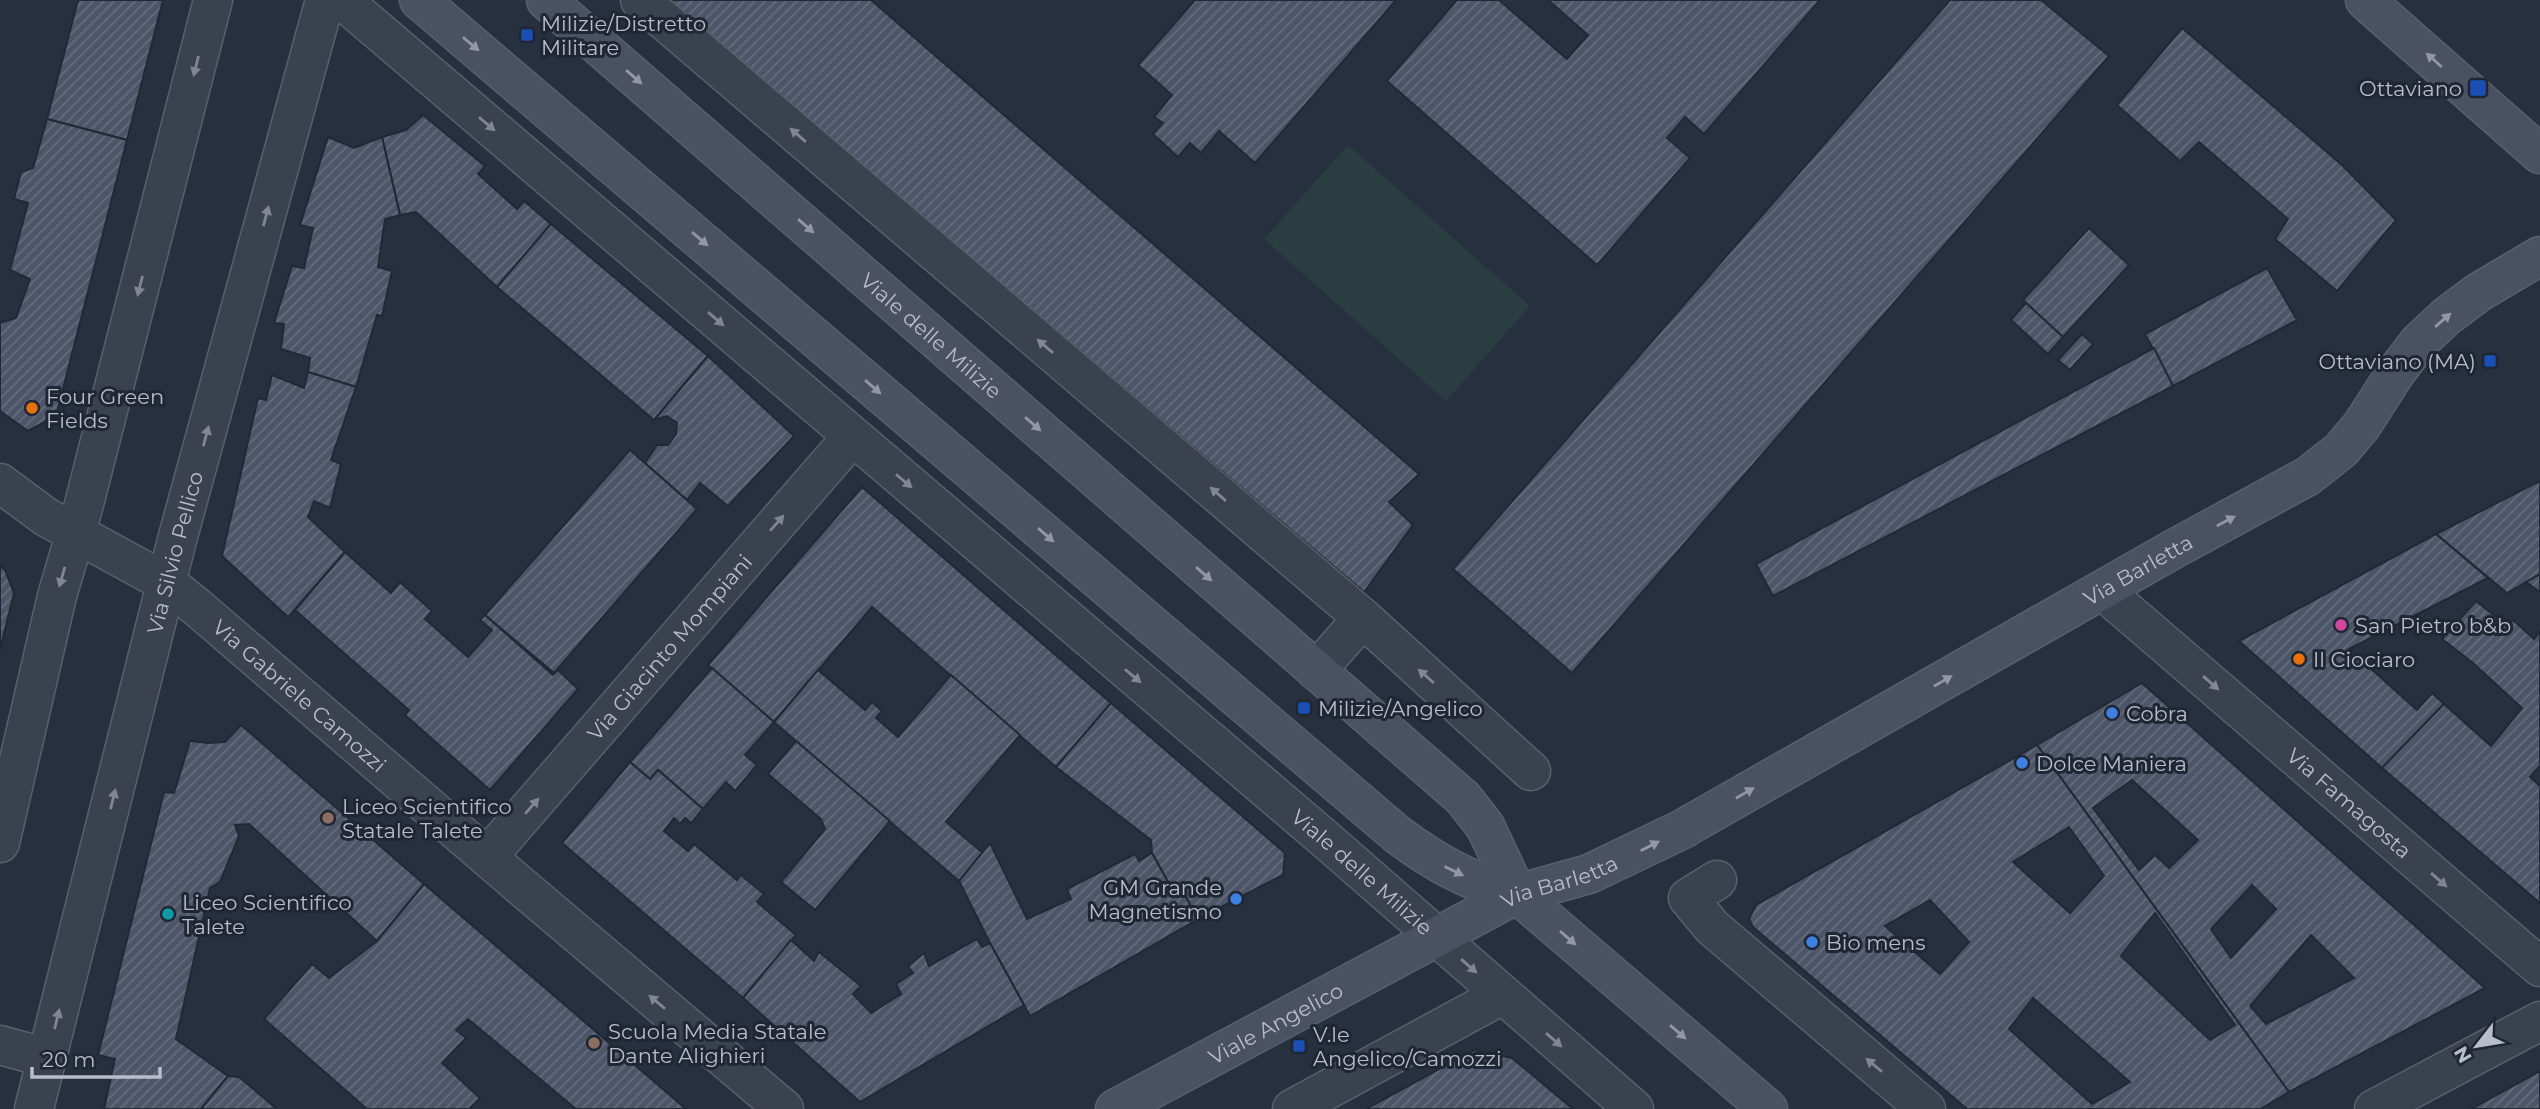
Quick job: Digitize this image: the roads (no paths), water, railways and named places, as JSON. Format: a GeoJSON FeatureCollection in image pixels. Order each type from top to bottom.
{"type":"FeatureCollection","features":[{"type":"Feature","properties":{"kind":"street"},"geometry":{"type":"LineString","coordinates":[[0,843],[57,596],[213,0]]}},
{"type":"Feature","properties":{"kind":"street","name":"Via Silvio Pellico"},"geometry":{"type":"LineString","coordinates":[[34,1109],[167,583],[325,0]]}},
{"type":"Feature","properties":{"kind":"street","name":"Viale delle Milizie"},"geometry":{"type":"LineString","coordinates":[[342,0],[1089,638],[1634,1109]]}},
{"type":"Feature","properties":{"kind":"street","name":"Viale delle Milizie"},"geometry":{"type":"LineString","coordinates":[[419,0],[1380,820],[1425,855],[1471,880],[1517,894],[1768,1109]]}},
{"type":"Feature","properties":{"kind":"street","name":"Viale delle Milizie"},"geometry":{"type":"LineString","coordinates":[[546,0],[1463,798],[1485,826],[1517,894]]}},
{"type":"Feature","properties":{"kind":"street"},"geometry":{"type":"LineString","coordinates":[[640,0],[1363,618],[1531,771]]}},
{"type":"Feature","properties":{"kind":"street"},"geometry":{"type":"LineString","coordinates":[[2365,0],[2540,153]]}},
{"type":"Feature","properties":{"kind":"street"},"geometry":{"type":"LineString","coordinates":[[593,214],[655,201]]}},
{"type":"Feature","properties":{"kind":"street","name":"Via Barletta"},"geometry":{"type":"LineString","coordinates":[[1436,937],[1517,894],[1589,874],[1685,827],[2172,550],[2308,477],[2341,450],[2355,434],[2419,342],[2479,292],[2540,256]]}},
{"type":"Feature","properties":{"kind":"street","name":"Via Giacinto Mompiani"},"geometry":{"type":"LineString","coordinates":[[487,857],[852,437]]}},
{"type":"Feature","properties":{"kind":"street","name":"Via Gabriele Camozzi"},"geometry":{"type":"LineString","coordinates":[[0,483],[46,517],[167,583],[784,1109]]}},
{"type":"Feature","properties":{"kind":"street"},"geometry":{"type":"LineString","coordinates":[[1089,638],[1122,600]]}},
{"type":"Feature","properties":{"kind":"street","name":"Via Barletta"},"geometry":{"type":"LineString","coordinates":[[2116,602],[2159,639]]}},
{"type":"Feature","properties":{"kind":"street"},"geometry":{"type":"LineString","coordinates":[[1316,671],[1363,618]]}},
{"type":"Feature","properties":{"kind":"street","name":"Via Famagosta"},"geometry":{"type":"LineString","coordinates":[[2159,639],[2540,967]]}},
{"type":"Feature","properties":{"kind":"street"},"geometry":{"type":"LineString","coordinates":[[1702,889],[1712,926],[1926,1109]]}},
{"type":"Feature","properties":{"kind":"street","name":"Viale Angelico"},"geometry":{"type":"LineString","coordinates":[[1115,1109],[1436,937]]}},
{"type":"Feature","properties":{"kind":"street"},"geometry":{"type":"LineString","coordinates":[[1292,1109],[1502,995]]}},
{"type":"Feature","properties":{"kind":"street"},"geometry":{"type":"LineString","coordinates":[[2374,1109],[2540,1021]]}},
{"type":"Feature","properties":{"kind":"street"},"geometry":{"type":"LineString","coordinates":[[0,1045],[47,1058]]}},
{"type":"Feature","properties":{"kind":"place","name":"Milizie/Distretto Militare"},"geometry":{"type":"Point","coordinates":[527,35]}},
{"type":"Feature","properties":{"kind":"place","name":"Ottaviano"},"geometry":{"type":"Point","coordinates":[2478,88]}},
{"type":"Feature","properties":{"kind":"place","name":"Ottaviano (MA)"},"geometry":{"type":"Point","coordinates":[2490,361]}},
{"type":"Feature","properties":{"kind":"place","name":"Four Green Fields"},"geometry":{"type":"Point","coordinates":[32,408]}},
{"type":"Feature","properties":{"kind":"place","name":"San Pietro b&b"},"geometry":{"type":"Point","coordinates":[2341,625]}},
{"type":"Feature","properties":{"kind":"place","name":"Il Ciociaro"},"geometry":{"type":"Point","coordinates":[2299,659]}},
{"type":"Feature","properties":{"kind":"place","name":"Milizie/Angelico"},"geometry":{"type":"Point","coordinates":[1304,708]}},
{"type":"Feature","properties":{"kind":"place","name":"Cobra"},"geometry":{"type":"Point","coordinates":[2112,713]}},
{"type":"Feature","properties":{"kind":"place","name":"Dolce Maniera"},"geometry":{"type":"Point","coordinates":[2022,763]}},
{"type":"Feature","properties":{"kind":"place","name":"Liceo Scientifico Statale Talete"},"geometry":{"type":"Point","coordinates":[328,818]}},
{"type":"Feature","properties":{"kind":"place","name":"GM Grande Magnetismo"},"geometry":{"type":"Point","coordinates":[1236,899]}},
{"type":"Feature","properties":{"kind":"place","name":"Liceo Scientifico Talete"},"geometry":{"type":"Point","coordinates":[168,914]}},
{"type":"Feature","properties":{"kind":"place","name":"Bio mens"},"geometry":{"type":"Point","coordinates":[1812,942]}},
{"type":"Feature","properties":{"kind":"place","name":"Scuola Media Statale Dante Alighieri"},"geometry":{"type":"Point","coordinates":[594,1043]}},
{"type":"Feature","properties":{"kind":"place","name":"V.le Angelico/Camozzi"},"geometry":{"type":"Point","coordinates":[1299,1046]}}]}
